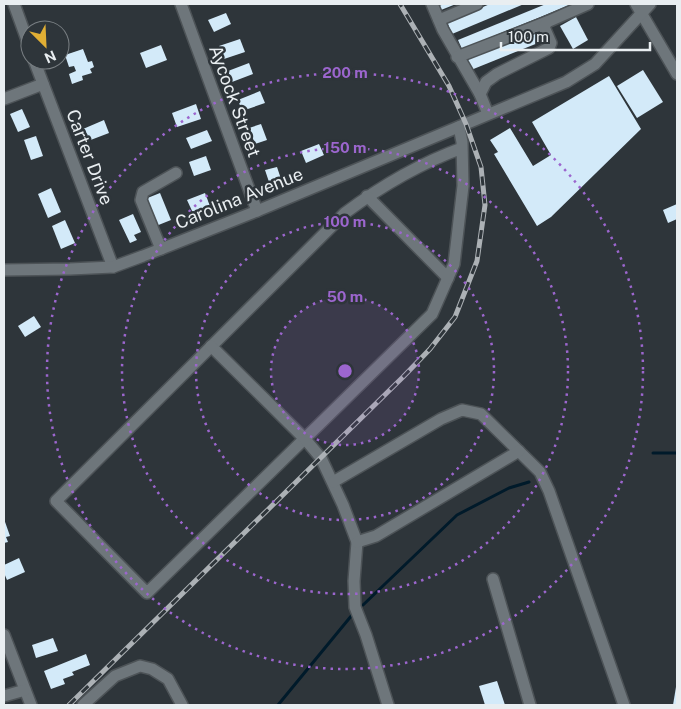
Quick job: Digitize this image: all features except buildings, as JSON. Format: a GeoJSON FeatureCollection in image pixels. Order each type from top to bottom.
{"type":"FeatureCollection","features":[{"type":"Feature","properties":{"kind":"street"},"geometry":{"type":"LineString","coordinates":[[14,4],[20,20]]}},
{"type":"Feature","properties":{"kind":"street","name":"Aycock Street"},"geometry":{"type":"LineString","coordinates":[[180,4],[257,211]]}},
{"type":"Feature","properties":{"kind":"street"},"geometry":{"type":"LineString","coordinates":[[432,4],[457,57],[480,94],[488,114]]}},
{"type":"Feature","properties":{"kind":"street"},"geometry":{"type":"LineString","coordinates":[[438,20],[478,4]]}},
{"type":"Feature","properties":{"kind":"street"},"geometry":{"type":"LineString","coordinates":[[457,57],[588,4]]}},
{"type":"Feature","properties":{"kind":"street","name":"Carolina Avenue"},"geometry":{"type":"LineString","coordinates":[[4,270],[70,270],[113,266],[257,211],[566,82],[595,64],[639,8],[650,4]]}},
{"type":"Feature","properties":{"kind":"street"},"geometry":{"type":"LineString","coordinates":[[639,8],[677,74]]}},
{"type":"Feature","properties":{"kind":"street"},"geometry":{"type":"LineString","coordinates":[[480,94],[486,82],[497,74],[549,48],[551,43],[544,27],[547,22]]}},
{"type":"Feature","properties":{"kind":"street","name":"Carter Drive"},"geometry":{"type":"LineString","coordinates":[[38,70],[113,266]]}},
{"type":"Feature","properties":{"kind":"street"},"geometry":{"type":"LineString","coordinates":[[4,99],[43,84]]}},
{"type":"Feature","properties":{"kind":"street"},"geometry":{"type":"LineString","coordinates":[[459,126],[462,148],[462,186],[454,264],[432,314],[148,593],[56,501],[345,213],[368,196],[442,156],[462,148]]}},
{"type":"Feature","properties":{"kind":"street"},"geometry":{"type":"LineString","coordinates":[[161,249],[141,200],[143,192],[176,173]]}},
{"type":"Feature","properties":{"kind":"street"},"geometry":{"type":"LineString","coordinates":[[368,196],[448,278]]}},
{"type":"Feature","properties":{"kind":"street"},"geometry":{"type":"LineString","coordinates":[[211,346],[305,439],[321,458],[333,482],[344,505],[357,542],[354,581],[355,607],[388,705]]}},
{"type":"Feature","properties":{"kind":"street"},"geometry":{"type":"LineString","coordinates":[[333,482],[441,419],[462,410],[481,414],[540,472],[549,490],[624,705]]}},
{"type":"Feature","properties":{"kind":"street"},"geometry":{"type":"LineString","coordinates":[[357,542],[376,536],[519,451]]}},
{"type":"Feature","properties":{"kind":"street"},"geometry":{"type":"LineString","coordinates":[[493,579],[530,705]]}},
{"type":"Feature","properties":{"kind":"street"},"geometry":{"type":"LineString","coordinates":[[4,635],[31,705]]}},
{"type":"Feature","properties":{"kind":"street"},"geometry":{"type":"LineString","coordinates":[[83,705],[115,676],[140,666],[152,669],[168,679],[182,705]]}},
{"type":"Feature","properties":{"kind":"street"},"geometry":{"type":"LineString","coordinates":[[4,696],[25,690]]}},
{"type":"Feature","properties":{"kind":"waterway"},"geometry":{"type":"LineString","coordinates":[[653,453],[677,453]]}},
{"type":"Feature","properties":{"kind":"waterway"},"geometry":{"type":"LineString","coordinates":[[363,605],[457,515],[509,488],[529,482]]}},
{"type":"Feature","properties":{"kind":"waterway"},"geometry":{"type":"LineString","coordinates":[[278,705],[352,615]]}},
{"type":"Feature","properties":{"kind":"railway"},"geometry":{"type":"LineString","coordinates":[[69,705],[403,377],[430,349],[455,317],[477,261],[485,205],[481,167],[466,124],[449,86],[400,4]]}}]}
